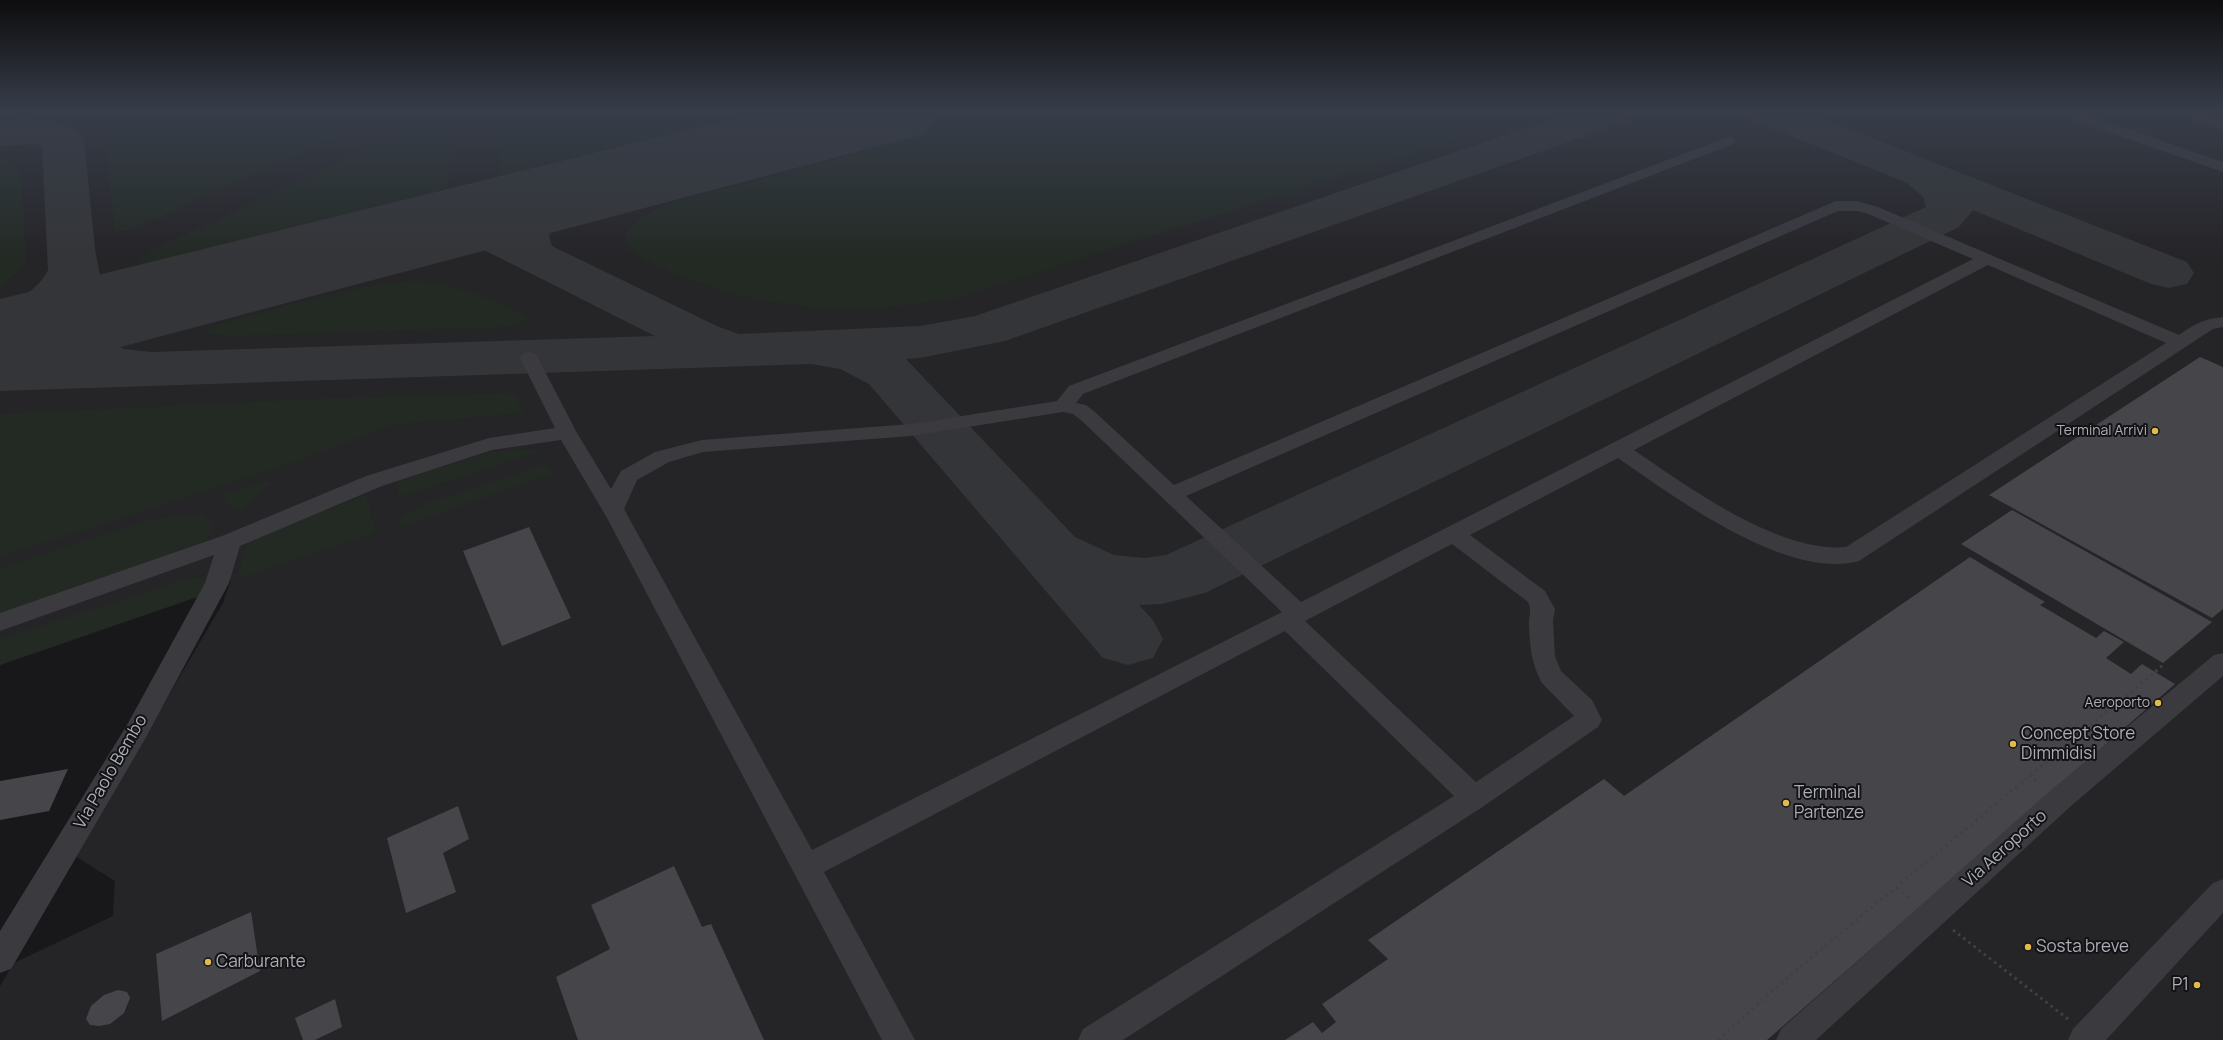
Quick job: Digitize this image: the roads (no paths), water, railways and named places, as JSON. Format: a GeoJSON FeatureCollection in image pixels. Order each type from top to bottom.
{"type":"FeatureCollection","features":[{"type":"Feature","properties":{"kind":"street"},"geometry":{"type":"LineString","coordinates":[[1063,406],[1076,390],[1677,161]]}},
{"type":"Feature","properties":{"kind":"street"},"geometry":{"type":"LineString","coordinates":[[2204,161],[2223,167]]}},
{"type":"Feature","properties":{"kind":"street"},"geometry":{"type":"LineString","coordinates":[[1172,494],[1836,206],[1857,206],[1878,212],[2180,342]]}},
{"type":"Feature","properties":{"kind":"street"},"geometry":{"type":"LineString","coordinates":[[806,867],[1987,259]]}},
{"type":"Feature","properties":{"kind":"street"},"geometry":{"type":"LineString","coordinates":[[1619,449],[1654,474],[1760,536],[1793,548],[1828,556],[1851,554],[2208,324],[2223,322]]}},
{"type":"Feature","properties":{"kind":"street"},"geometry":{"type":"LineString","coordinates":[[529,358],[567,433],[613,509],[899,1040]]}},
{"type":"Feature","properties":{"kind":"street"},"geometry":{"type":"LineString","coordinates":[[613,509],[628,476],[662,457],[702,446],[911,430],[1063,406],[1079,409],[1172,494],[1474,798]]}},
{"type":"Feature","properties":{"kind":"street"},"geometry":{"type":"LineString","coordinates":[[0,622],[230,541],[374,481],[489,444],[567,433]]}},
{"type":"Feature","properties":{"kind":"street"},"geometry":{"type":"LineString","coordinates":[[1094,1040],[1474,798],[1589,720],[1583,707],[1551,676],[1543,656],[1541,622],[1543,609],[1537,597],[1454,534]]}},
{"type":"Feature","properties":{"kind":"street","name":"Via Paolo Bembo"},"geometry":{"type":"LineString","coordinates":[[0,959],[136,732],[217,582],[230,541]]}},
{"type":"Feature","properties":{"kind":"street","name":"Via Aeroporto"},"geometry":{"type":"LineString","coordinates":[[1792,1040],[1933,915],[2061,798],[2223,662]]}},
{"type":"Feature","properties":{"kind":"street"},"geometry":{"type":"LineString","coordinates":[[2168,708],[2223,680]]}},
{"type":"Feature","properties":{"kind":"street"},"geometry":{"type":"LineString","coordinates":[[2087,1038],[2223,892]]}},
{"type":"Feature","properties":{"kind":"place","name":"Terminal Arrivi"},"geometry":{"type":"Point","coordinates":[2155,431]}},
{"type":"Feature","properties":{"kind":"place","name":"Aeroporto"},"geometry":{"type":"Point","coordinates":[2158,703]}},
{"type":"Feature","properties":{"kind":"place","name":"Concept Store Dimmidisi"},"geometry":{"type":"Point","coordinates":[2013,744]}},
{"type":"Feature","properties":{"kind":"place","name":"Terminal Partenze"},"geometry":{"type":"Point","coordinates":[1786,803]}},
{"type":"Feature","properties":{"kind":"place","name":"Sosta breve"},"geometry":{"type":"Point","coordinates":[2028,947]}},
{"type":"Feature","properties":{"kind":"place","name":"Carburante"},"geometry":{"type":"Point","coordinates":[208,962]}},
{"type":"Feature","properties":{"kind":"place","name":"P1"},"geometry":{"type":"Point","coordinates":[2197,985]}}]}
